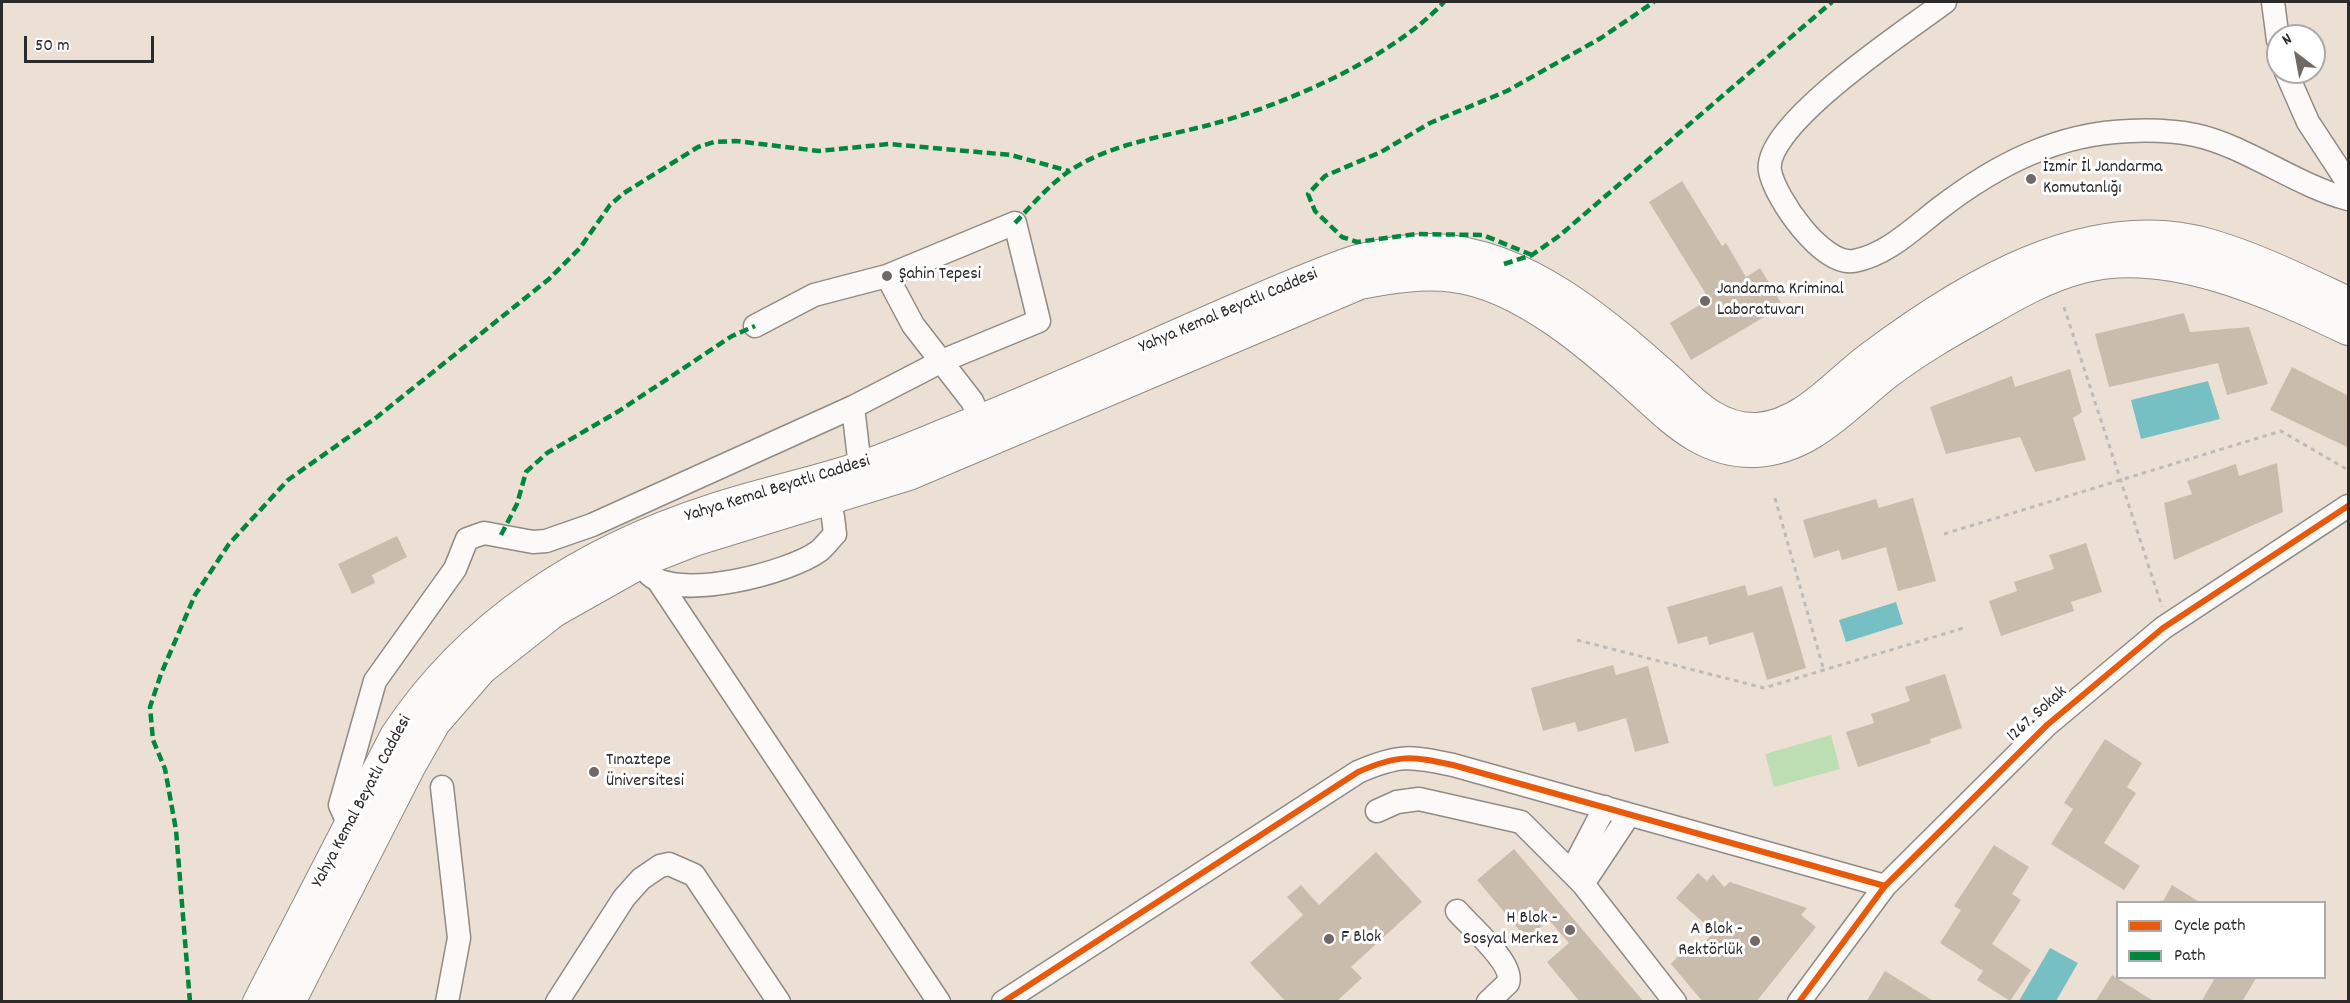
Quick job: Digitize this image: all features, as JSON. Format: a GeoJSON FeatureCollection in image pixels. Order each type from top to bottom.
{"type":"FeatureCollection","features":[{"type":"Feature","properties":{"kind":"main road","name":"Yahya Kemal Beyatlı Caddesi"},"geometry":{"type":"LineString","coordinates":[[258,1002],[395,736],[431,686],[477,638],[531,596],[563,575],[640,536],[716,507],[909,476],[1031,410],[1329,269],[1380,254],[1411,249],[1461,252],[1516,269],[1541,282],[1598,321],[1672,382],[1703,412],[1738,425],[1756,428],[1803,412],[1881,348],[1982,285],[2035,260],[2083,242],[2107,238],[2155,236],[2208,244],[2298,278],[2349,302]]}},
{"type":"Feature","properties":{"kind":"main road","name":"Yahya Kemal Beyatlı Caddesi"},"geometry":{"type":"LineString","coordinates":[[290,1002],[411,765],[448,707],[482,669],[536,625],[578,597],[649,573],[694,541],[825,490],[860,467],[980,419],[1031,410],[1360,284],[1410,276],[1456,277],[1479,282],[1516,299],[1586,344],[1675,424],[1714,446],[1737,451],[1775,449],[1814,434],[1887,374],[1944,336],[2035,285],[2085,267],[2125,263],[2187,268],[2310,312],[2349,330]]}},
{"type":"Feature","properties":{"kind":"street"},"geometry":{"type":"LineString","coordinates":[[1945,2],[1811,105],[1784,133],[1776,145],[1769,164],[1772,183],[1815,245],[1832,256],[1851,261],[1870,256],[1901,239],[1967,188],[2006,163],[2034,150],[2098,133],[2152,131],[2195,135],[2221,144],[2323,192],[2349,199]]}},
{"type":"Feature","properties":{"kind":"street"},"geometry":{"type":"LineString","coordinates":[[2273,2],[2276,24]]}},
{"type":"Feature","properties":{"kind":"street"},"geometry":{"type":"LineString","coordinates":[[2291,84],[2308,122],[2349,183]]}},
{"type":"Feature","properties":{"kind":"street"},"geometry":{"type":"LineString","coordinates":[[349,825],[340,805],[375,681],[455,569],[467,539],[484,532],[533,542],[546,541],[592,525],[853,407],[942,362],[1039,321],[1016,223],[887,276],[814,295],[755,326]]}},
{"type":"Feature","properties":{"kind":"street"},"geometry":{"type":"LineString","coordinates":[[887,276],[913,325],[972,401],[980,419]]}},
{"type":"Feature","properties":{"kind":"street"},"geometry":{"type":"LineString","coordinates":[[853,407],[860,467]]}},
{"type":"Feature","properties":{"kind":"street"},"geometry":{"type":"LineString","coordinates":[[649,573],[695,585],[747,579],[797,562],[820,550],[835,534],[825,490]]}},
{"type":"Feature","properties":{"kind":"street","name":"1267. Sokak"},"geometry":{"type":"LineString","coordinates":[[1798,1002],[1885,886],[2047,724],[2163,628],[2349,506]]}},
{"type":"Feature","properties":{"kind":"street"},"geometry":{"type":"LineString","coordinates":[[649,573],[939,1002]]}},
{"type":"Feature","properties":{"kind":"street"},"geometry":{"type":"LineString","coordinates":[[1003,1002],[1358,772],[1379,763],[1410,756],[1453,765],[1885,886]]}},
{"type":"Feature","properties":{"kind":"street"},"geometry":{"type":"LineString","coordinates":[[442,787],[459,938],[447,1002]]}},
{"type":"Feature","properties":{"kind":"street"},"geometry":{"type":"LineString","coordinates":[[1377,811],[1397,802],[1419,799],[1521,822],[1577,878],[1675,1002]]}},
{"type":"Feature","properties":{"kind":"street"},"geometry":{"type":"LineString","coordinates":[[1577,878],[1605,807]]}},
{"type":"Feature","properties":{"kind":"street"},"geometry":{"type":"LineString","coordinates":[[1577,878],[1629,815]]}},
{"type":"Feature","properties":{"kind":"street"},"geometry":{"type":"LineString","coordinates":[[557,1002],[624,898],[641,879],[660,866],[669,864],[694,875],[779,1002]]}},
{"type":"Feature","properties":{"kind":"street"},"geometry":{"type":"LineString","coordinates":[[1457,911],[1503,961],[1509,971],[1508,983],[1488,1002]]}},
{"type":"Feature","properties":{"kind":"path"},"geometry":{"type":"LineString","coordinates":[[2064,307],[2162,607]]}},
{"type":"Feature","properties":{"kind":"path"},"geometry":{"type":"LineString","coordinates":[[1944,534],[2281,431],[2349,470]]}},
{"type":"Feature","properties":{"kind":"path"},"geometry":{"type":"LineString","coordinates":[[1775,498],[1824,671]]}},
{"type":"Feature","properties":{"kind":"path"},"geometry":{"type":"LineString","coordinates":[[1577,639],[1764,688],[1966,627]]}},
{"type":"Feature","properties":{"kind":"green space"},"geometry":{"type":"Polygon","coordinates":[[[1831,735],[1840,769],[1774,787],[1765,754],[1831,735]]]}},
{"type":"Feature","properties":{"kind":"water"},"geometry":{"type":"Polygon","coordinates":[[[2208,381],[2220,419],[2141,439],[2131,400],[2208,381]]]}},
{"type":"Feature","properties":{"kind":"water"},"geometry":{"type":"Polygon","coordinates":[[[1896,602],[1903,624],[1846,642],[1839,620],[1896,602]]]}},
{"type":"Feature","properties":{"kind":"water"},"geometry":{"type":"Polygon","coordinates":[[[2050,948],[2078,963],[2056,1001],[2019,1001],[2050,948]]]}},
{"type":"Feature","properties":{"kind":"building"},"geometry":{"type":"Polygon","coordinates":[[[1682,181],[1722,246],[1726,243],[1746,277],[1760,268],[1783,306],[1691,360],[1670,323],[1709,299],[1649,202],[1682,181]]]}},
{"type":"Feature","properties":{"kind":"building"},"geometry":{"type":"Polygon","coordinates":[[[2184,313],[2190,332],[2249,327],[2268,384],[2227,395],[2218,363],[2109,387],[2095,334],[2184,313]]]}},
{"type":"Feature","properties":{"kind":"building"},"geometry":{"type":"Polygon","coordinates":[[[2292,367],[2349,396],[2349,448],[2270,410],[2292,367]]]}},
{"type":"Feature","properties":{"kind":"building"},"geometry":{"type":"Polygon","coordinates":[[[2070,369],[2082,412],[2073,418],[2086,460],[2035,472],[2020,437],[1946,454],[1930,407],[2012,376],[2015,387],[2070,369]]]}},
{"type":"Feature","properties":{"kind":"building"},"geometry":{"type":"Polygon","coordinates":[[[2277,463],[2283,512],[2174,560],[2164,503],[2192,494],[2187,481],[2236,464],[2239,476],[2277,463]]]}},
{"type":"Feature","properties":{"kind":"building"},"geometry":{"type":"Polygon","coordinates":[[[1913,498],[1936,581],[1898,591],[1886,547],[1842,560],[1839,550],[1814,558],[1803,520],[1876,499],[1879,508],[1913,498]]]}},
{"type":"Feature","properties":{"kind":"building"},"geometry":{"type":"Polygon","coordinates":[[[397,536],[407,557],[372,575],[375,583],[352,594],[338,564],[397,536]]]}},
{"type":"Feature","properties":{"kind":"building"},"geometry":{"type":"Polygon","coordinates":[[[2086,543],[2102,592],[2071,602],[2074,611],[2001,636],[1989,601],[2017,591],[2014,582],[2054,569],[2049,555],[2086,543]]]}},
{"type":"Feature","properties":{"kind":"building"},"geometry":{"type":"Polygon","coordinates":[[[1745,585],[1748,596],[1782,586],[1806,668],[1767,680],[1753,632],[1709,645],[1707,636],[1678,644],[1667,607],[1745,585]]]}},
{"type":"Feature","properties":{"kind":"building"},"geometry":{"type":"Polygon","coordinates":[[[1613,665],[1616,675],[1648,666],[1669,743],[1635,752],[1626,718],[1578,732],[1575,722],[1543,731],[1531,688],[1613,665]]]}},
{"type":"Feature","properties":{"kind":"building"},"geometry":{"type":"Polygon","coordinates":[[[1945,674],[1962,728],[1930,739],[1931,743],[1858,767],[1846,732],[1874,723],[1871,714],[1910,701],[1905,687],[1945,674]]]}},
{"type":"Feature","properties":{"kind":"building"},"geometry":{"type":"Polygon","coordinates":[[[2105,739],[2142,763],[2127,787],[2136,793],[2104,843],[2140,866],[2124,890],[2051,844],[2073,809],[2064,803],[2105,739]]]}},
{"type":"Feature","properties":{"kind":"building"},"geometry":{"type":"Polygon","coordinates":[[[1994,845],[2029,867],[2012,894],[2021,900],[1992,944],[2031,970],[2010,1001],[1977,980],[1983,971],[1940,943],[1961,910],[1954,906],[1994,845]]]}},
{"type":"Feature","properties":{"kind":"building","name":"H Blok - Sosyal Merkez"},"geometry":{"type":"Polygon","coordinates":[[[1514,849],[1644,1002],[1580,1002],[1547,962],[1569,943],[1549,920],[1527,939],[1477,880],[1514,849]]]}},
{"type":"Feature","properties":{"kind":"building","name":"F Blok"},"geometry":{"type":"Polygon","coordinates":[[[1376,852],[1422,902],[1351,967],[1362,978],[1336,1002],[1286,1002],[1250,963],[1303,915],[1287,897],[1301,885],[1319,905],[1376,852]]]}},
{"type":"Feature","properties":{"kind":"building","name":"A Blok - Rektörlük"},"geometry":{"type":"Polygon","coordinates":[[[1698,873],[1707,881],[1713,874],[1724,887],[1730,882],[1807,908],[1801,915],[1816,927],[1756,1002],[1703,1002],[1671,964],[1684,949],[1692,956],[1714,932],[1676,898],[1698,873]]]}},
{"type":"Feature","properties":{"kind":"building"},"geometry":{"type":"Polygon","coordinates":[[[2172,885],[2198,901],[2163,901],[2172,885]]]}},
{"type":"Feature","properties":{"kind":"building"},"geometry":{"type":"Polygon","coordinates":[[[1885,971],[1935,1002],[1866,1002],[1885,971]]]}},
{"type":"Feature","properties":{"kind":"building"},"geometry":{"type":"Polygon","coordinates":[[[2112,975],[2155,1002],[2095,1002],[2112,975]]]}},
{"type":"Feature","properties":{"kind":"building"},"geometry":{"type":"Polygon","coordinates":[[[2214,979],[2255,979],[2242,1002],[2201,1002],[2214,979]]]}},
{"type":"Feature","properties":{"kind":"marked path"},"geometry":{"type":"LineString","coordinates":[[1015,223],[1054,183],[1084,162],[1118,148],[1238,116],[1302,92],[1366,61],[1422,23],[1444,2]]}},
{"type":"Feature","properties":{"kind":"marked path"},"geometry":{"type":"LineString","coordinates":[[1532,255],[1483,235],[1416,234],[1357,242],[1342,237],[1315,211],[1308,194],[1325,176],[1381,152],[1430,123],[1507,91],[1601,38],[1654,2]]}},
{"type":"Feature","properties":{"kind":"marked path"},"geometry":{"type":"LineString","coordinates":[[1504,264],[1532,255],[1559,236],[1832,2]]}},
{"type":"Feature","properties":{"kind":"marked path"},"geometry":{"type":"LineString","coordinates":[[190,1002],[176,830],[165,769],[153,740],[150,707],[161,674],[195,595],[229,544],[288,480],[377,417],[549,279],[580,248],[610,205],[624,193],[698,147],[714,142],[736,141],[819,151],[889,144],[1011,155],[1069,171]]}},
{"type":"Feature","properties":{"kind":"marked path"},"geometry":{"type":"LineString","coordinates":[[501,535],[517,504],[526,472],[547,453],[619,411],[732,336],[755,326]]}},
{"type":"Feature","properties":{"kind":"cycle path"},"geometry":{"type":"LineString","coordinates":[[1799,1002],[1885,886],[2047,725],[2163,628],[2348,506]]}},
{"type":"Feature","properties":{"kind":"cycle path"},"geometry":{"type":"LineString","coordinates":[[1003,1002],[1358,772],[1384,762],[1405,758],[1453,765],[1885,886]]}},
{"type":"Feature","properties":{"kind":"place","name":"İzmir İl Jandarma Komutanlığı"},"geometry":{"type":"Point","coordinates":[2031,179]}},
{"type":"Feature","properties":{"kind":"place","name":"Şahin Tepesi"},"geometry":{"type":"Point","coordinates":[887,276]}},
{"type":"Feature","properties":{"kind":"place","name":"Jandarma Kriminal Laboratuvarı"},"geometry":{"type":"Point","coordinates":[1705,301]}},
{"type":"Feature","properties":{"kind":"place","name":"Tınaztepe Üniversitesi"},"geometry":{"type":"Point","coordinates":[594,772]}},
{"type":"Feature","properties":{"kind":"place","name":"H Blok - Sosyal Merkez"},"geometry":{"type":"Point","coordinates":[1570,930]}},
{"type":"Feature","properties":{"kind":"place","name":"F Blok"},"geometry":{"type":"Point","coordinates":[1329,939]}},
{"type":"Feature","properties":{"kind":"place","name":"A Blok - Rektörlük"},"geometry":{"type":"Point","coordinates":[1755,941]}}]}
